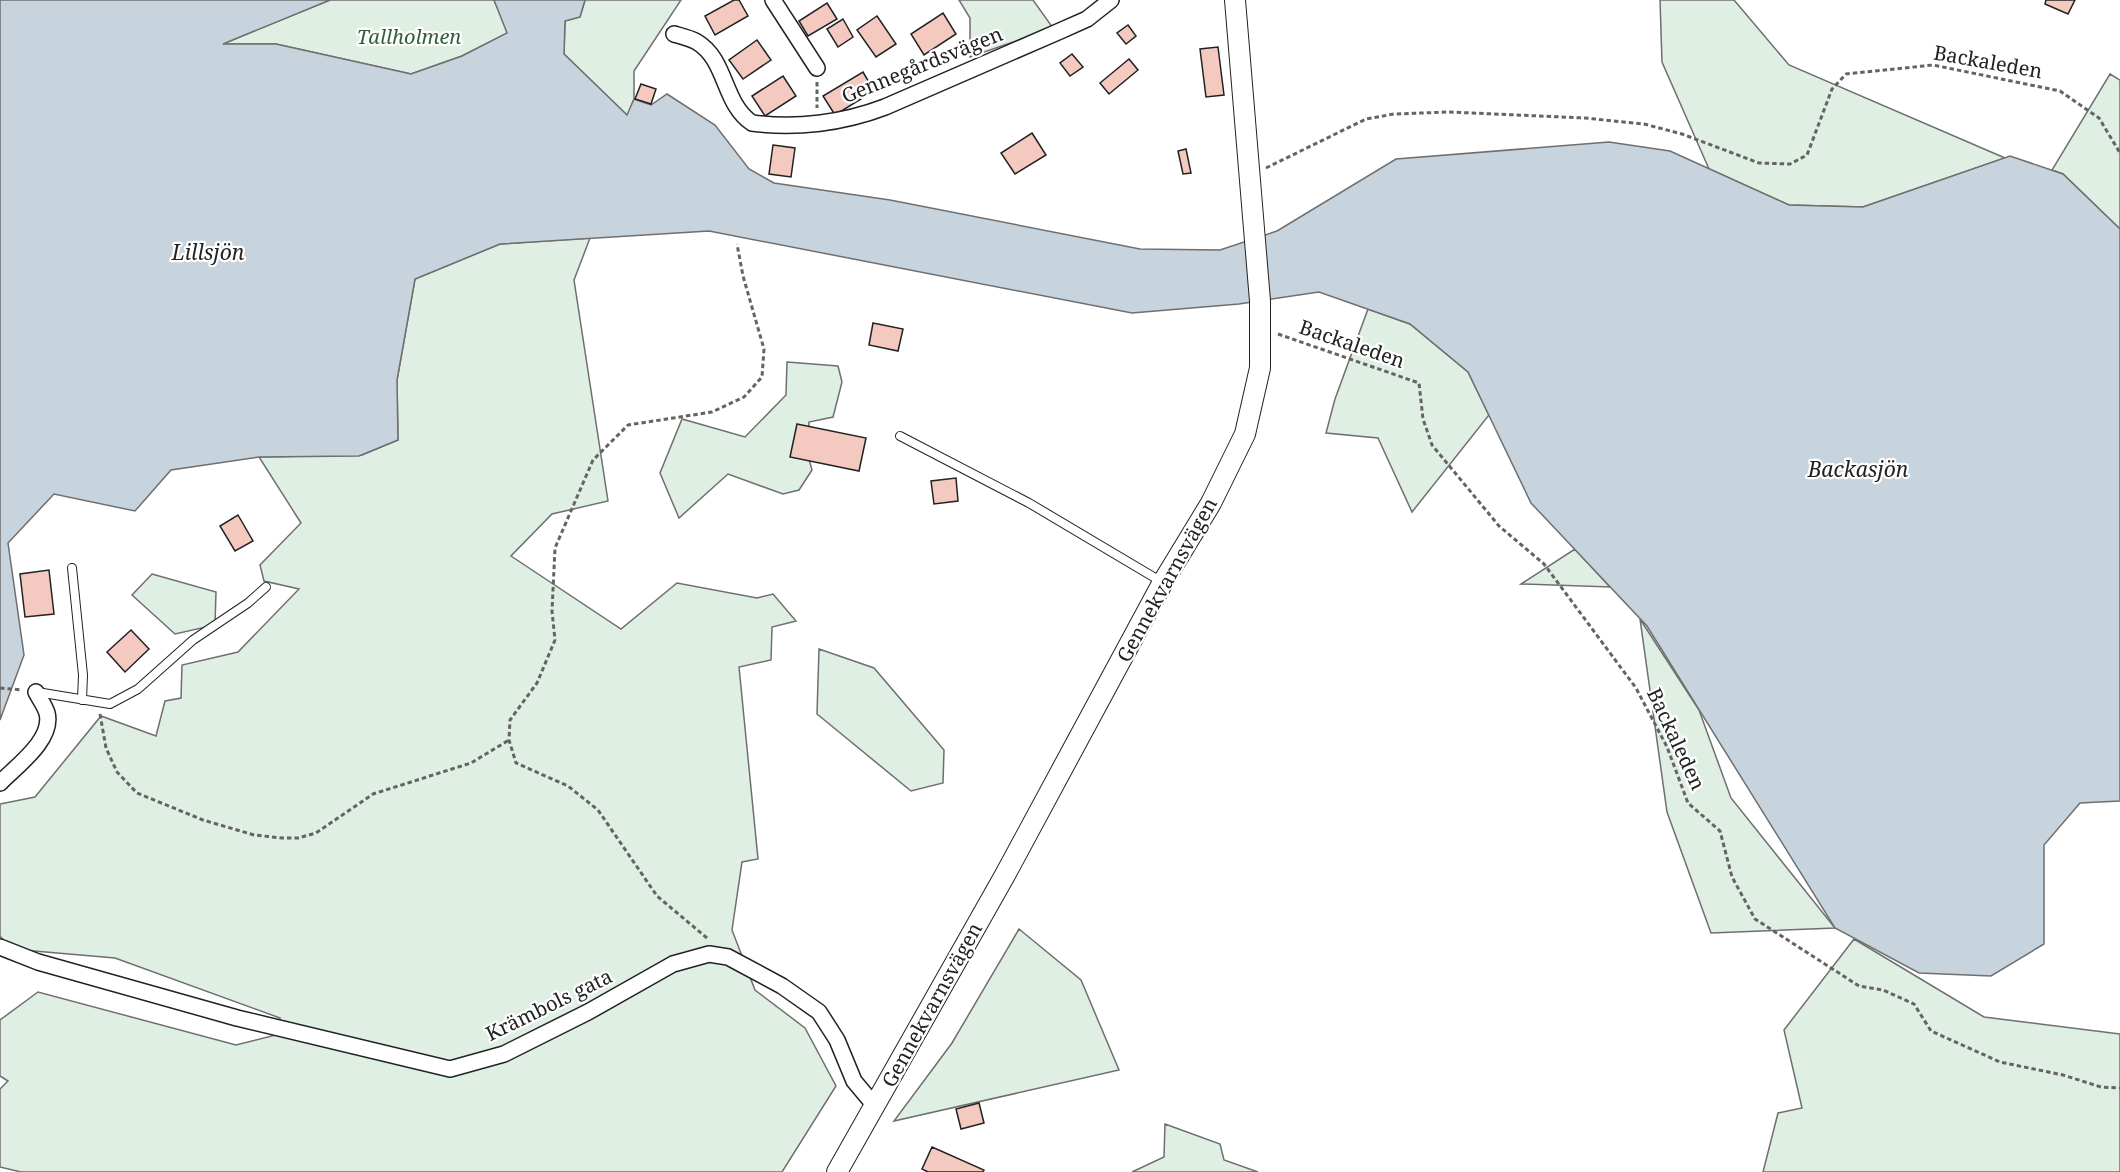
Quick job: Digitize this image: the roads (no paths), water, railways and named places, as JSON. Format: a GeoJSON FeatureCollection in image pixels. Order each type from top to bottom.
{"type":"FeatureCollection","features":[{"type":"Feature","properties":{"kind":"street"},"geometry":{"type":"LineString","coordinates":[[773,0],[817,68]]}},
{"type":"Feature","properties":{"kind":"street","name":"Gennegårdsvägen"},"geometry":{"type":"LineString","coordinates":[[674,34],[698,42],[711,57],[734,106],[742,117],[752,123],[817,122],[855,118],[885,107],[1087,19],[1111,0]]}},
{"type":"Feature","properties":{"kind":"street","name":"Gennekvarnsvägen"},"geometry":{"type":"LineString","coordinates":[[837,1172],[1005,875],[1163,582],[1211,503],[1245,434],[1260,368],[1260,301],[1252,229],[1235,0]]}},
{"type":"Feature","properties":{"kind":"street"},"geometry":{"type":"LineString","coordinates":[[0,783],[31,755],[45,731],[48,715],[36,692]]}},
{"type":"Feature","properties":{"kind":"street","name":"Krämbols gata"},"geometry":{"type":"LineString","coordinates":[[0,947],[38,962],[237,1018],[450,1069],[504,1054],[588,1012],[673,964],[709,954],[728,957],[782,986],[819,1012],[837,1040],[854,1081],[874,1106]]}},
{"type":"Feature","properties":{"kind":"lane"},"geometry":{"type":"LineString","coordinates":[[900,436],[1029,503],[1163,582]]}},
{"type":"Feature","properties":{"kind":"lane"},"geometry":{"type":"LineString","coordinates":[[72,568],[83,675],[82,700]]}},
{"type":"Feature","properties":{"kind":"lane"},"geometry":{"type":"LineString","coordinates":[[36,692],[98,704],[110,704],[138,689],[193,640],[248,603],[266,587]]}},
{"type":"Feature","properties":{"kind":"water","name":"Backasjön"},"geometry":{"type":"Polygon","coordinates":[[[0,0],[330,0],[223,44],[276,44],[411,74],[462,56],[507,33],[494,0],[585,0],[580,17],[565,21],[564,54],[627,115],[634,99],[651,105],[667,94],[715,125],[749,169],[774,183],[890,200],[1140,249],[1220,250],[1277,231],[1396,159],[1609,142],[1670,151],[1789,205],[1863,207],[2010,156],[2063,174],[2120,229],[2120,801],[2080,803],[2044,845],[2044,944],[1991,976],[1919,973],[1835,928],[1647,626],[1531,503],[1468,372],[1410,324],[1319,292],[1239,304],[1132,313],[709,231],[500,244],[415,279],[397,380],[398,440],[359,456],[259,457],[171,470],[135,511],[54,494],[8,543],[24,655],[0,720],[0,0]]]}},
{"type":"Feature","properties":{"kind":"park label","name":"Tallholmen"},"geometry":{"type":"Point","coordinates":[409,37]}},
{"type":"Feature","properties":{"kind":"water label","name":"Lillsjön"},"geometry":{"type":"Point","coordinates":[208,253]}}]}
